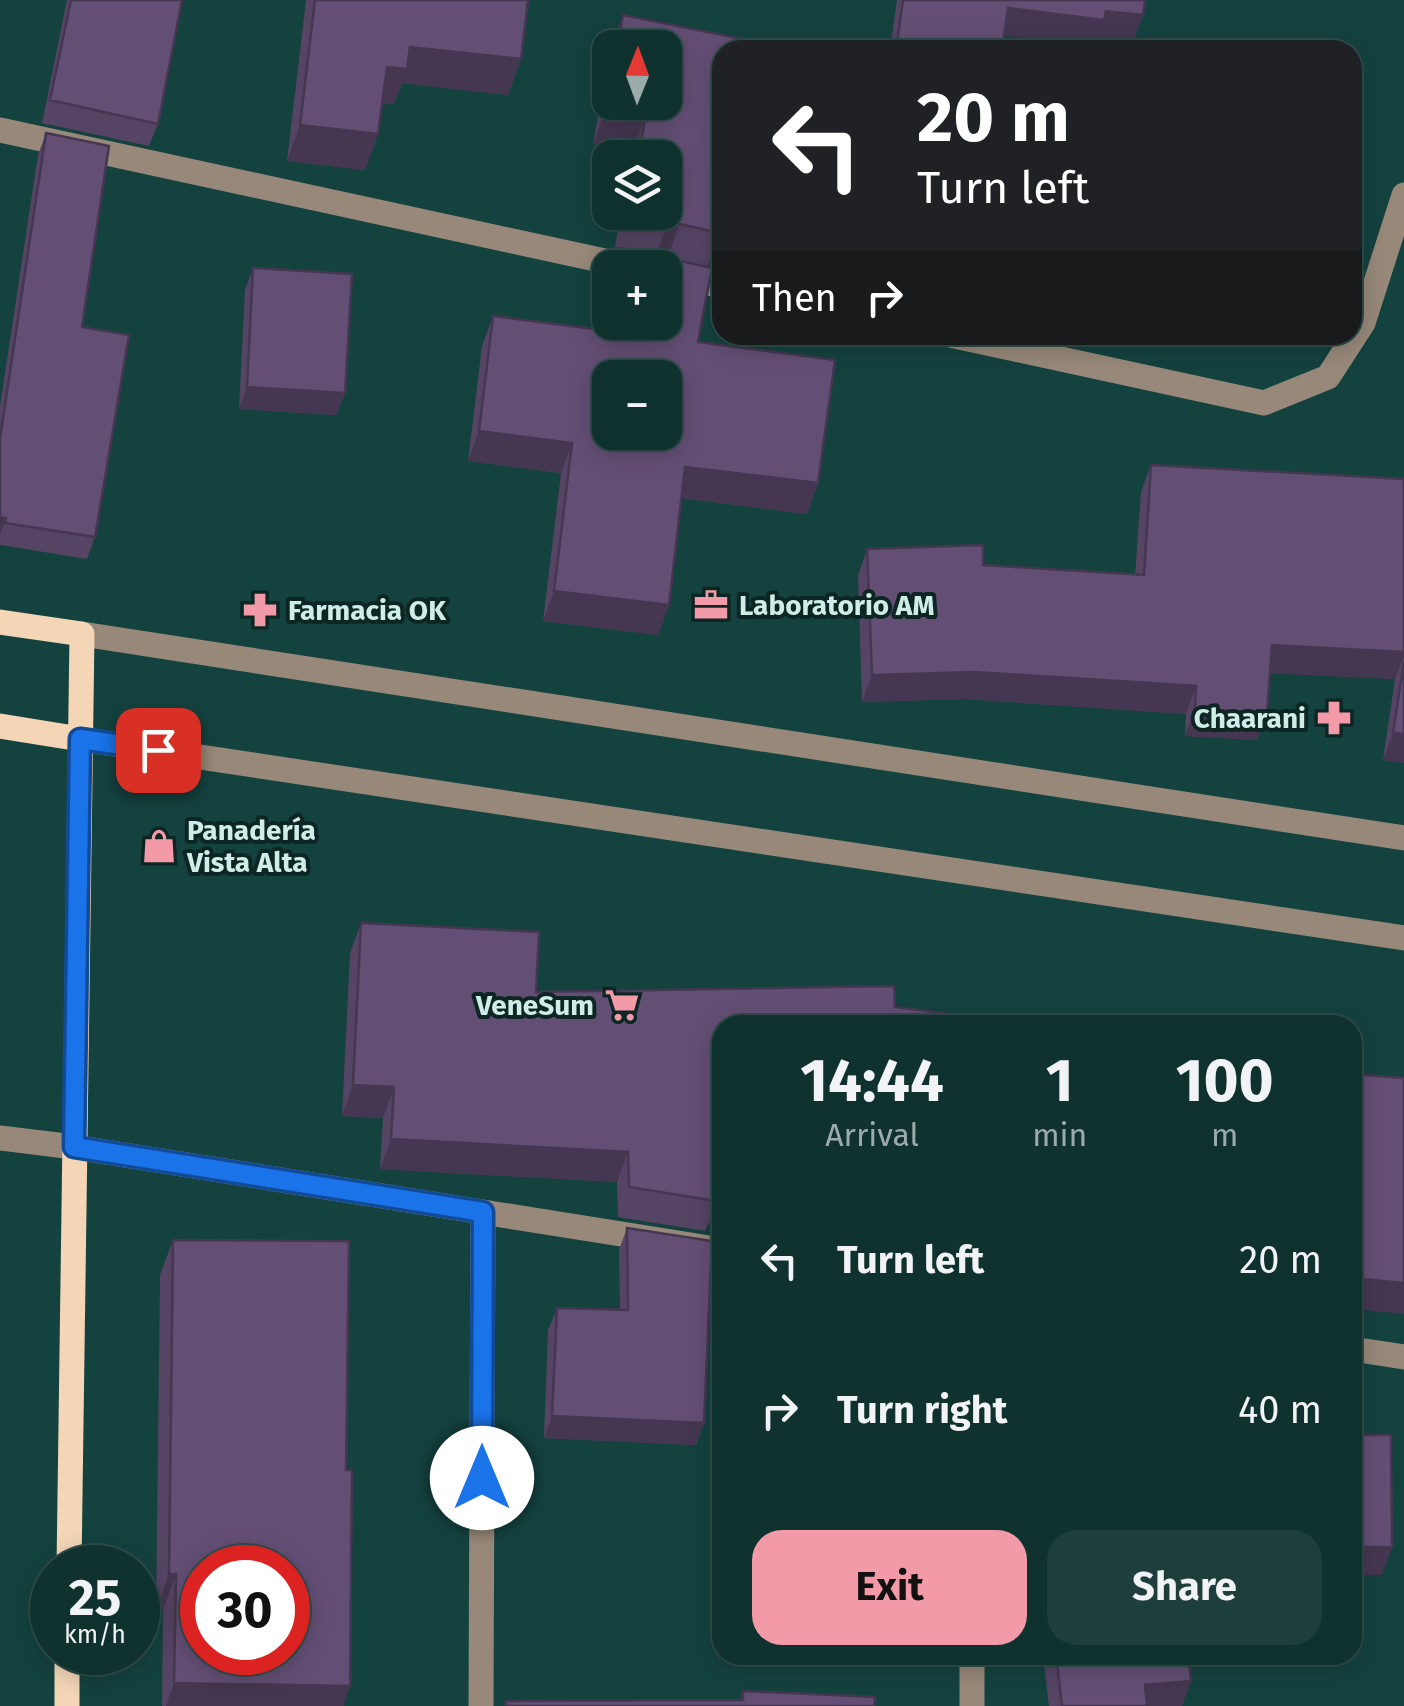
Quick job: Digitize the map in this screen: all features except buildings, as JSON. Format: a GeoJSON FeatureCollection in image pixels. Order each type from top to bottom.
{"type":"FeatureCollection","features":[{"type":"Feature","properties":{"kind":"main road"},"geometry":{"type":"LineString","coordinates":[[0,622],[82,634],[68,1545]]}},
{"type":"Feature","properties":{"kind":"main road"},"geometry":{"type":"LineString","coordinates":[[0,726],[80,739]]}},
{"type":"Feature","properties":{"kind":"main road"},"geometry":{"type":"LineString","coordinates":[[67,1706],[68,1675]]}},
{"type":"Feature","properties":{"kind":"street"},"geometry":{"type":"LineString","coordinates":[[0,130],[592,258]]}},
{"type":"Feature","properties":{"kind":"street"},"geometry":{"type":"LineString","coordinates":[[1362,325],[1404,195]]}},
{"type":"Feature","properties":{"kind":"street"},"geometry":{"type":"LineString","coordinates":[[682,278],[712,284]]}},
{"type":"Feature","properties":{"kind":"street"},"geometry":{"type":"LineString","coordinates":[[997,345],[1264,402],[1328,376],[1348,345]]}},
{"type":"Feature","properties":{"kind":"street"},"geometry":{"type":"LineString","coordinates":[[82,634],[1404,838]]}},
{"type":"Feature","properties":{"kind":"street"},"geometry":{"type":"LineString","coordinates":[[80,739],[1404,938]]}},
{"type":"Feature","properties":{"kind":"street"},"geometry":{"type":"LineString","coordinates":[[0,1138],[712,1248]]}},
{"type":"Feature","properties":{"kind":"street"},"geometry":{"type":"LineString","coordinates":[[481,1706],[483,1212]]}},
{"type":"Feature","properties":{"kind":"street"},"geometry":{"type":"LineString","coordinates":[[1362,1351],[1404,1357]]}},
{"type":"Feature","properties":{"kind":"street"},"geometry":{"type":"LineString","coordinates":[[972,1665],[972,1706]]}},
{"type":"Feature","properties":{"kind":"place","name":"Laboratorio AM"},"geometry":{"type":"Point","coordinates":[711,605]}},
{"type":"Feature","properties":{"kind":"place","name":"Farmacia OK"},"geometry":{"type":"Point","coordinates":[260,610]}},
{"type":"Feature","properties":{"kind":"place","name":"Chaarani"},"geometry":{"type":"Point","coordinates":[1334,718]}},
{"type":"Feature","properties":{"kind":"place","name":"Panadería Vista Alta"},"geometry":{"type":"Point","coordinates":[159,846]}},
{"type":"Feature","properties":{"kind":"place","name":"VeneSum"},"geometry":{"type":"Point","coordinates":[622,1005]}},
{"type":"Feature","properties":{"kind":"route"},"geometry":{"type":"LineString","coordinates":[[158,750],[80,739],[74,1147],[483,1212],[482,1478]]}}]}
